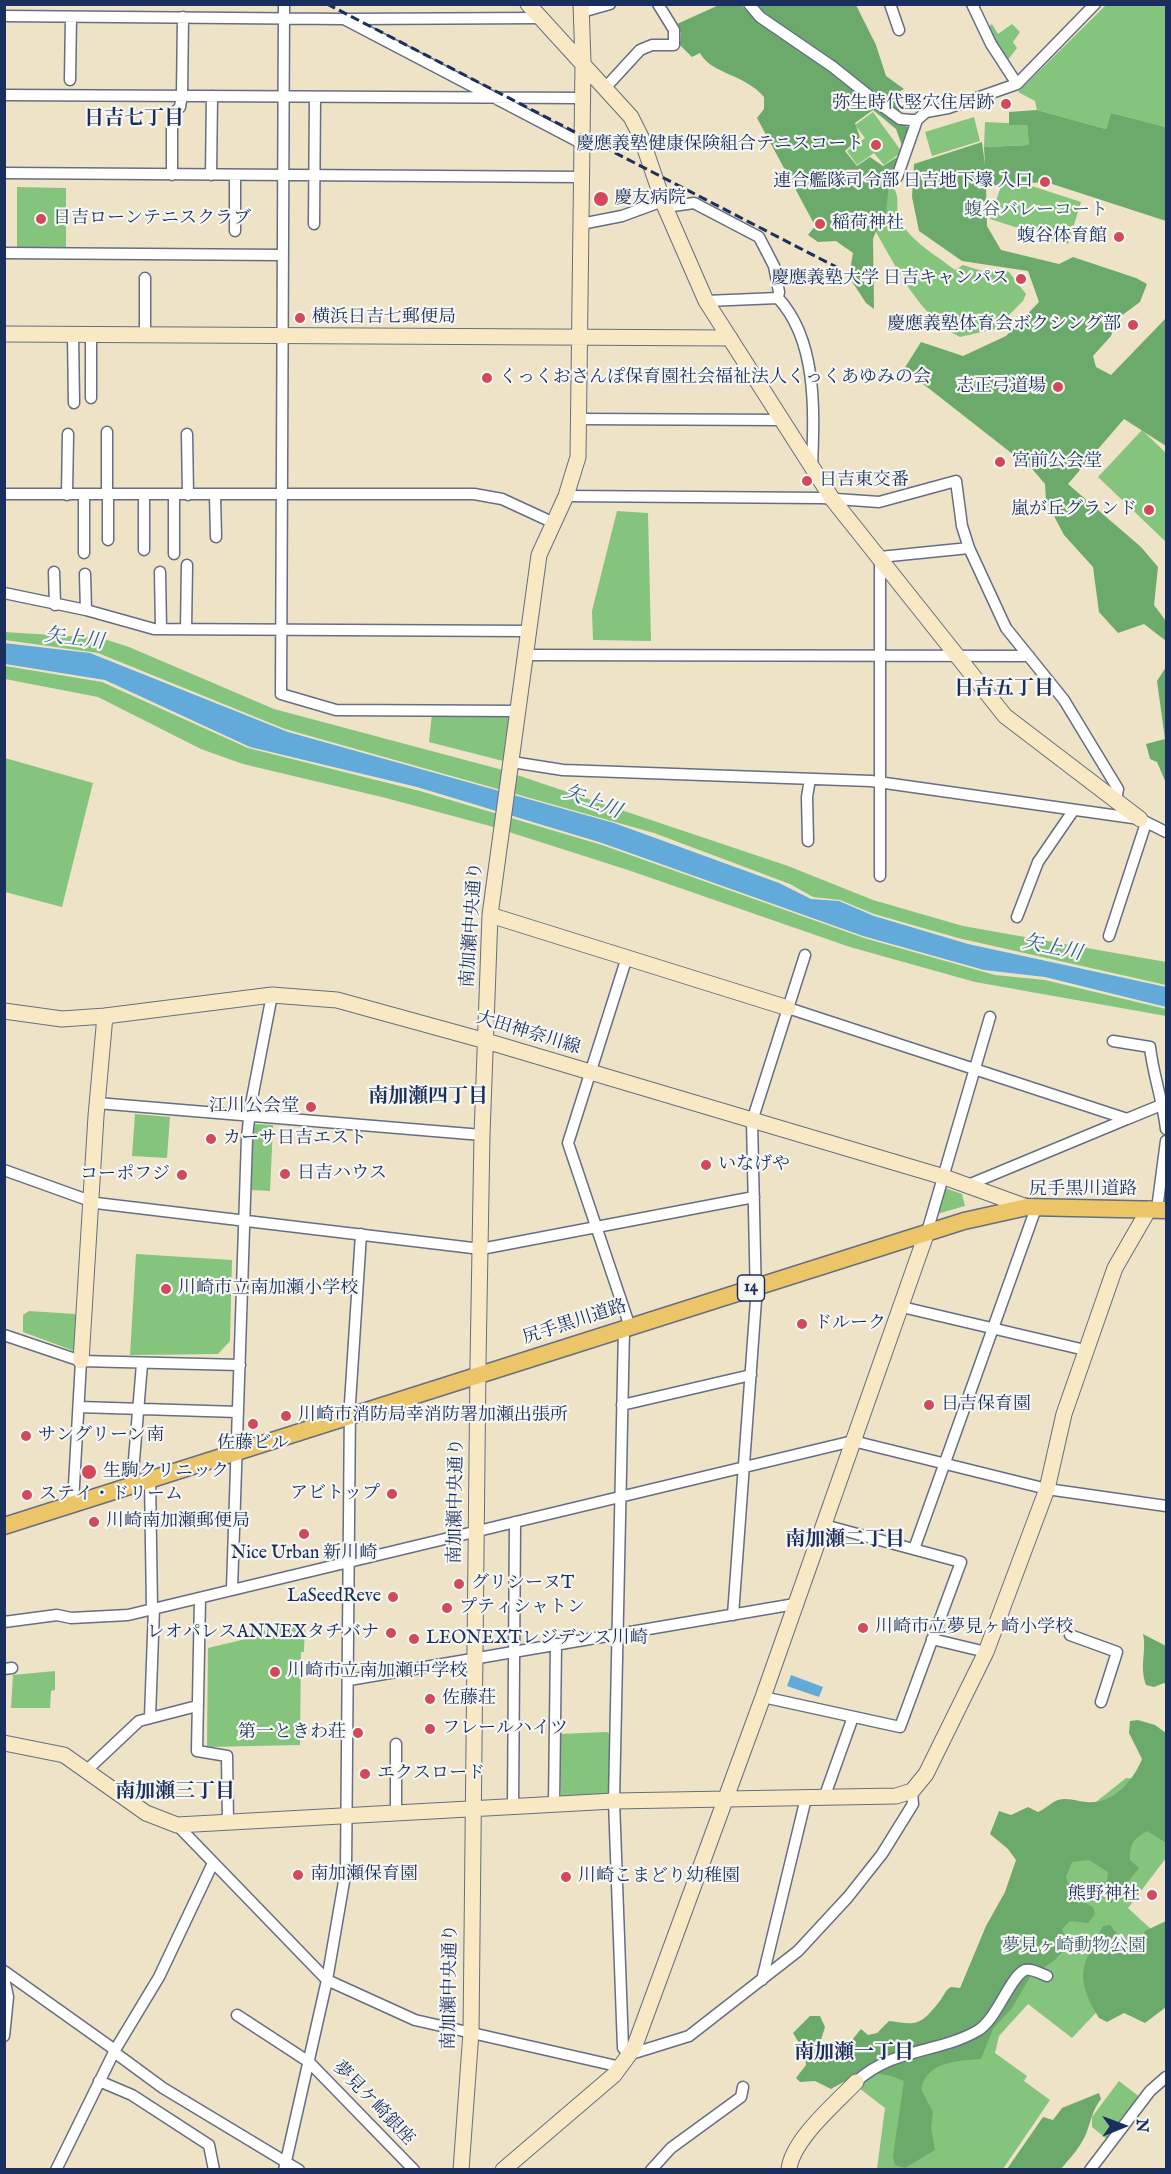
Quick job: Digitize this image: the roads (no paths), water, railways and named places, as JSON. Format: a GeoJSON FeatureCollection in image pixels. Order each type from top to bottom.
{"type":"FeatureCollection","features":[{"type":"Feature","properties":{"kind":"main road","name":"尻手黒川道路"},"geometry":{"type":"LineString","coordinates":[[4,1526],[150,1478],[478,1377],[534,1356],[927,1232],[1032,1208],[1157,1209]]}},
{"type":"Feature","properties":{"kind":"street"},"geometry":{"type":"LineString","coordinates":[[284,4],[281,694],[336,711],[518,711]]}},
{"type":"Feature","properties":{"kind":"street"},"geometry":{"type":"LineString","coordinates":[[528,4],[631,117],[641,136],[664,204],[706,301],[833,500],[1005,716],[1143,821],[1167,832]]}},
{"type":"Feature","properties":{"kind":"street"},"geometry":{"type":"LineString","coordinates":[[581,8],[610,4]]}},
{"type":"Feature","properties":{"kind":"street"},"geometry":{"type":"LineString","coordinates":[[605,88],[640,50],[652,45],[674,45],[674,30],[658,4]]}},
{"type":"Feature","properties":{"kind":"street"},"geometry":{"type":"LineString","coordinates":[[749,4],[760,17],[833,67],[892,114],[902,120],[917,120]]}},
{"type":"Feature","properties":{"kind":"street"},"geometry":{"type":"LineString","coordinates":[[890,4],[899,30]]}},
{"type":"Feature","properties":{"kind":"street"},"geometry":{"type":"LineString","coordinates":[[972,4],[991,44],[1017,84]]}},
{"type":"Feature","properties":{"kind":"street"},"geometry":{"type":"LineString","coordinates":[[897,177],[917,120],[926,112],[948,108],[1017,84],[1095,4]]}},
{"type":"Feature","properties":{"kind":"street","name":"南加瀬中央通り"},"geometry":{"type":"LineString","coordinates":[[461,2169],[471,2032],[480,1249],[490,915],[539,555],[566,496],[578,457],[583,62],[581,8]]}},
{"type":"Feature","properties":{"kind":"street"},"geometry":{"type":"LineString","coordinates":[[4,16],[541,18]]}},
{"type":"Feature","properties":{"kind":"street"},"geometry":{"type":"LineString","coordinates":[[71,17],[73,75]]}},
{"type":"Feature","properties":{"kind":"street"},"geometry":{"type":"LineString","coordinates":[[172,175],[172,115],[180,107],[182,96],[183,17]]}},
{"type":"Feature","properties":{"kind":"street"},"geometry":{"type":"LineString","coordinates":[[344,19],[582,143]]}},
{"type":"Feature","properties":{"kind":"street"},"geometry":{"type":"LineString","coordinates":[[4,95],[582,98]]}},
{"type":"Feature","properties":{"kind":"street"},"geometry":{"type":"LineString","coordinates":[[212,96],[212,175]]}},
{"type":"Feature","properties":{"kind":"street"},"geometry":{"type":"LineString","coordinates":[[314,224],[315,97]]}},
{"type":"Feature","properties":{"kind":"street"},"geometry":{"type":"LineString","coordinates":[[4,173],[581,177]]}},
{"type":"Feature","properties":{"kind":"street"},"geometry":{"type":"LineString","coordinates":[[235,175],[237,226]]}},
{"type":"Feature","properties":{"kind":"street"},"geometry":{"type":"LineString","coordinates":[[581,224],[622,216],[664,204],[694,203],[759,237],[774,266],[778,298],[798,330],[803,347],[814,409],[812,468]]}},
{"type":"Feature","properties":{"kind":"street"},"geometry":{"type":"LineString","coordinates":[[4,253],[283,255]]}},
{"type":"Feature","properties":{"kind":"street"},"geometry":{"type":"LineString","coordinates":[[143,284],[145,335]]}},
{"type":"Feature","properties":{"kind":"street"},"geometry":{"type":"LineString","coordinates":[[706,301],[778,298]]}},
{"type":"Feature","properties":{"kind":"street"},"geometry":{"type":"LineString","coordinates":[[4,334],[730,338]]}},
{"type":"Feature","properties":{"kind":"street"},"geometry":{"type":"LineString","coordinates":[[74,335],[74,403]]}},
{"type":"Feature","properties":{"kind":"street"},"geometry":{"type":"LineString","coordinates":[[91,335],[91,398]]}},
{"type":"Feature","properties":{"kind":"street"},"geometry":{"type":"LineString","coordinates":[[580,419],[781,420]]}},
{"type":"Feature","properties":{"kind":"street"},"geometry":{"type":"LineString","coordinates":[[107,432],[108,540]]}},
{"type":"Feature","properties":{"kind":"street"},"geometry":{"type":"LineString","coordinates":[[67,434],[67,495]]}},
{"type":"Feature","properties":{"kind":"street"},"geometry":{"type":"LineString","coordinates":[[188,495],[189,441]]}},
{"type":"Feature","properties":{"kind":"street"},"geometry":{"type":"LineString","coordinates":[[566,496],[879,502],[956,480],[962,526],[969,548],[1006,628],[1064,700],[1118,789],[1116,801]]}},
{"type":"Feature","properties":{"kind":"street"},"geometry":{"type":"LineString","coordinates":[[4,494],[282,496],[474,494],[502,499],[554,523]]}},
{"type":"Feature","properties":{"kind":"street"},"geometry":{"type":"LineString","coordinates":[[84,495],[84,553]]}},
{"type":"Feature","properties":{"kind":"street"},"geometry":{"type":"LineString","coordinates":[[144,495],[144,550]]}},
{"type":"Feature","properties":{"kind":"street"},"geometry":{"type":"LineString","coordinates":[[174,495],[174,554]]}},
{"type":"Feature","properties":{"kind":"street"},"geometry":{"type":"LineString","coordinates":[[215,495],[216,537]]}},
{"type":"Feature","properties":{"kind":"street"},"geometry":{"type":"LineString","coordinates":[[880,557],[969,548]]}},
{"type":"Feature","properties":{"kind":"street"},"geometry":{"type":"LineString","coordinates":[[880,557],[880,876]]}},
{"type":"Feature","properties":{"kind":"street"},"geometry":{"type":"LineString","coordinates":[[186,629],[187,565]]}},
{"type":"Feature","properties":{"kind":"street"},"geometry":{"type":"LineString","coordinates":[[54,572],[55,605]]}},
{"type":"Feature","properties":{"kind":"street"},"geometry":{"type":"LineString","coordinates":[[160,572],[161,629]]}},
{"type":"Feature","properties":{"kind":"street"},"geometry":{"type":"LineString","coordinates":[[85,574],[86,610]]}},
{"type":"Feature","properties":{"kind":"street"},"geometry":{"type":"LineString","coordinates":[[4,593],[161,629],[528,631]]}},
{"type":"Feature","properties":{"kind":"street"},"geometry":{"type":"LineString","coordinates":[[526,655],[1029,656]]}},
{"type":"Feature","properties":{"kind":"street"},"geometry":{"type":"LineString","coordinates":[[511,766],[880,782],[1143,821]]}},
{"type":"Feature","properties":{"kind":"street"},"geometry":{"type":"LineString","coordinates":[[808,841],[807,797],[810,779]]}},
{"type":"Feature","properties":{"kind":"street"},"geometry":{"type":"LineString","coordinates":[[1017,917],[1038,862],[1073,811]]}},
{"type":"Feature","properties":{"kind":"street"},"geometry":{"type":"LineString","coordinates":[[1109,936],[1143,821]]}},
{"type":"Feature","properties":{"kind":"street"},"geometry":{"type":"LineString","coordinates":[[490,915],[908,1045],[975,1070],[1127,1119]]}},
{"type":"Feature","properties":{"kind":"street"},"geometry":{"type":"LineString","coordinates":[[733,1615],[751,1375],[755,1287],[752,1121],[805,955]]}},
{"type":"Feature","properties":{"kind":"street"},"geometry":{"type":"LineString","coordinates":[[626,2060],[623,2048],[614,1801],[622,1405],[627,1328],[568,1143],[627,957]]}},
{"type":"Feature","properties":{"kind":"street"},"geometry":{"type":"LineString","coordinates":[[232,1589],[249,1117],[272,995]]}},
{"type":"Feature","properties":{"kind":"street","name":"大田神奈川線"},"geometry":{"type":"LineString","coordinates":[[4,1011],[62,1019],[105,1016],[272,995],[337,1000],[486,1041],[968,1185],[1032,1208]]}},
{"type":"Feature","properties":{"kind":"street"},"geometry":{"type":"LineString","coordinates":[[73,1503],[90,1200],[105,1016]]}},
{"type":"Feature","properties":{"kind":"street"},"geometry":{"type":"LineString","coordinates":[[626,2060],[726,1800],[902,1307],[944,1178],[990,1017]]}},
{"type":"Feature","properties":{"kind":"street"},"geometry":{"type":"LineString","coordinates":[[1113,1041],[1150,1047],[1153,1074],[1165,1103],[1167,1129]]}},
{"type":"Feature","properties":{"kind":"street"},"geometry":{"type":"LineString","coordinates":[[97,1103],[482,1135]]}},
{"type":"Feature","properties":{"kind":"street"},"geometry":{"type":"LineString","coordinates":[[968,1185],[1165,1103]]}},
{"type":"Feature","properties":{"kind":"street"},"geometry":{"type":"LineString","coordinates":[[4,1743],[63,1755],[146,1813],[177,1825],[614,1801],[896,1796],[912,1791],[926,1774],[986,1652],[1047,1489],[1064,1414],[1115,1268],[1157,1209],[1167,1142]]}},
{"type":"Feature","properties":{"kind":"street"},"geometry":{"type":"LineString","coordinates":[[4,1170],[90,1200],[480,1249],[754,1197]]}},
{"type":"Feature","properties":{"kind":"street"},"geometry":{"type":"LineString","coordinates":[[914,1550],[1032,1208]]}},
{"type":"Feature","properties":{"kind":"street","name":"夢見ケ崎銀座"},"geometry":{"type":"LineString","coordinates":[[285,2165],[327,1980],[346,1870],[351,1416],[361,1234]]}},
{"type":"Feature","properties":{"kind":"street"},"geometry":{"type":"LineString","coordinates":[[902,1307],[1085,1350]]}},
{"type":"Feature","properties":{"kind":"street"},"geometry":{"type":"LineString","coordinates":[[4,1335],[81,1361],[240,1365]]}},
{"type":"Feature","properties":{"kind":"street"},"geometry":{"type":"LineString","coordinates":[[132,1484],[142,1364]]}},
{"type":"Feature","properties":{"kind":"street"},"geometry":{"type":"LineString","coordinates":[[622,1405],[751,1375]]}},
{"type":"Feature","properties":{"kind":"street"},"geometry":{"type":"LineString","coordinates":[[79,1407],[238,1412]]}},
{"type":"Feature","properties":{"kind":"street"},"geometry":{"type":"LineString","coordinates":[[4,1622],[57,1615],[71,1618],[117,1616],[350,1563],[853,1441],[1047,1489],[1167,1506]]}},
{"type":"Feature","properties":{"kind":"street"},"geometry":{"type":"LineString","coordinates":[[150,1478],[153,1608],[150,1717]]}},
{"type":"Feature","properties":{"kind":"street"},"geometry":{"type":"LineString","coordinates":[[513,1807],[515,1522]]}},
{"type":"Feature","properties":{"kind":"street"},"geometry":{"type":"LineString","coordinates":[[763,1697],[900,1727],[961,1562],[824,1525]]}},
{"type":"Feature","properties":{"kind":"street"},"geometry":{"type":"LineString","coordinates":[[200,1598],[197,1751],[227,1756],[228,1822]]}},
{"type":"Feature","properties":{"kind":"street"},"geometry":{"type":"LineString","coordinates":[[349,1680],[795,1604]]}},
{"type":"Feature","properties":{"kind":"street"},"geometry":{"type":"LineString","coordinates":[[1070,1635],[1117,1652],[1101,1702]]}},
{"type":"Feature","properties":{"kind":"street"},"geometry":{"type":"LineString","coordinates":[[932,1639],[986,1652]]}},
{"type":"Feature","properties":{"kind":"street"},"geometry":{"type":"LineString","coordinates":[[554,1804],[556,1644]]}},
{"type":"Feature","properties":{"kind":"street"},"geometry":{"type":"LineString","coordinates":[[87,1770],[139,1721],[197,1706]]}},
{"type":"Feature","properties":{"kind":"street"},"geometry":{"type":"LineString","coordinates":[[824,1798],[853,1717]]}},
{"type":"Feature","properties":{"kind":"street"},"geometry":{"type":"LineString","coordinates":[[396,1744],[396,1814]]}},
{"type":"Feature","properties":{"kind":"street"},"geometry":{"type":"LineString","coordinates":[[503,2169],[626,2060],[689,2036],[762,1980],[810,1939],[848,1897],[882,1854],[913,1804],[912,1791]]}},
{"type":"Feature","properties":{"kind":"street"},"geometry":{"type":"LineString","coordinates":[[762,1980],[806,1798]]}},
{"type":"Feature","properties":{"kind":"street"},"geometry":{"type":"LineString","coordinates":[[177,1825],[327,1980],[415,2020],[626,2060]]}},
{"type":"Feature","properties":{"kind":"street"},"geometry":{"type":"LineString","coordinates":[[56,2169],[114,2051],[159,1977],[213,1863]]}},
{"type":"Feature","properties":{"kind":"street"},"geometry":{"type":"LineString","coordinates":[[789,2169],[795,2150],[803,2139],[856,2082],[873,2068],[978,2031],[992,2017],[1018,1976],[1024,1971],[1031,1970],[1047,1976]]}},
{"type":"Feature","properties":{"kind":"street"},"geometry":{"type":"LineString","coordinates":[[4,1971],[162,2088],[285,2165],[299,2169]]}},
{"type":"Feature","properties":{"kind":"street"},"geometry":{"type":"LineString","coordinates":[[4,1978],[8,1997],[4,2036]]}},
{"type":"Feature","properties":{"kind":"street","name":"夢見ケ崎銀座"},"geometry":{"type":"LineString","coordinates":[[237,2014],[309,2062],[414,2169]]}},
{"type":"Feature","properties":{"kind":"street"},"geometry":{"type":"LineString","coordinates":[[1090,2169],[1150,2091],[1167,2077]]}},
{"type":"Feature","properties":{"kind":"street"},"geometry":{"type":"LineString","coordinates":[[99,2081],[132,2095],[208,2145],[214,2169]]}},
{"type":"Feature","properties":{"kind":"street"},"geometry":{"type":"LineString","coordinates":[[651,2169],[671,2148],[741,2097],[743,2087]]}},
{"type":"Feature","properties":{"kind":"water","name":"矢上川"},"geometry":{"type":"Polygon","coordinates":[[[4,643],[90,653],[288,732],[614,823],[779,883],[811,899],[839,901],[874,916],[968,944],[1166,987],[1166,1007],[1045,977],[984,970],[863,936],[602,843],[417,787],[250,747],[105,680],[5,664],[4,643]]]}},
{"type":"Feature","properties":{"kind":"water"},"geometry":{"type":"Polygon","coordinates":[[[791,1675],[823,1687],[819,1697],[787,1686],[791,1675]]]}},
{"type":"Feature","properties":{"kind":"railway"},"geometry":{"type":"LineString","coordinates":[[327,4],[842,270]]}},
{"type":"Feature","properties":{"kind":"place","name":"弥生時代竪穴住居跡"},"geometry":{"type":"Point","coordinates":[1006,104]}},
{"type":"Feature","properties":{"kind":"place","name":"慶應義塾健康保険組合テニスコート"},"geometry":{"type":"Point","coordinates":[876,145]}},
{"type":"Feature","properties":{"kind":"place","name":"連合艦隊司令部 日吉地下壕 入口"},"geometry":{"type":"Point","coordinates":[1045,182]}},
{"type":"Feature","properties":{"kind":"place","name":"慶友病院"},"geometry":{"type":"Point","coordinates":[601,199]}},
{"type":"Feature","properties":{"kind":"place","name":"日吉ローンテニスクラブ"},"geometry":{"type":"Point","coordinates":[41,219]}},
{"type":"Feature","properties":{"kind":"place","name":"稲荷神社"},"geometry":{"type":"Point","coordinates":[820,224]}},
{"type":"Feature","properties":{"kind":"place","name":"蝮谷体育館"},"geometry":{"type":"Point","coordinates":[1119,237]}},
{"type":"Feature","properties":{"kind":"place","name":"慶應義塾大学 日吉キャンパス"},"geometry":{"type":"Point","coordinates":[1021,279]}},
{"type":"Feature","properties":{"kind":"place","name":"横浜日吉七郵便局"},"geometry":{"type":"Point","coordinates":[300,318]}},
{"type":"Feature","properties":{"kind":"place","name":"慶應義塾体育会ボクシング部"},"geometry":{"type":"Point","coordinates":[1133,325]}},
{"type":"Feature","properties":{"kind":"place","name":"くっくおさんぽ保育園社会福祉法人くっくあゆみの会"},"geometry":{"type":"Point","coordinates":[487,378]}},
{"type":"Feature","properties":{"kind":"place","name":"志正弓道場"},"geometry":{"type":"Point","coordinates":[1058,387]}},
{"type":"Feature","properties":{"kind":"place","name":"宮前公会堂"},"geometry":{"type":"Point","coordinates":[1000,462]}},
{"type":"Feature","properties":{"kind":"place","name":"日吉東交番"},"geometry":{"type":"Point","coordinates":[807,481]}},
{"type":"Feature","properties":{"kind":"place","name":"嵐が丘グランド"},"geometry":{"type":"Point","coordinates":[1149,510]}},
{"type":"Feature","properties":{"kind":"place","name":"江川公会堂"},"geometry":{"type":"Point","coordinates":[311,1107]}},
{"type":"Feature","properties":{"kind":"place","name":"カーサ日吉エスト"},"geometry":{"type":"Point","coordinates":[211,1139]}},
{"type":"Feature","properties":{"kind":"place","name":"いなげや"},"geometry":{"type":"Point","coordinates":[706,1165]}},
{"type":"Feature","properties":{"kind":"place","name":"日吉ハウス"},"geometry":{"type":"Point","coordinates":[285,1174]}},
{"type":"Feature","properties":{"kind":"place","name":"コーポフジ"},"geometry":{"type":"Point","coordinates":[182,1175]}},
{"type":"Feature","properties":{"kind":"place","name":"川崎市立南加瀬小学校"},"geometry":{"type":"Point","coordinates":[166,1289]}},
{"type":"Feature","properties":{"kind":"place","name":"ドルーク"},"geometry":{"type":"Point","coordinates":[802,1324]}},
{"type":"Feature","properties":{"kind":"place","name":"日吉保育園"},"geometry":{"type":"Point","coordinates":[929,1405]}},
{"type":"Feature","properties":{"kind":"place","name":"川崎市消防局幸消防署加瀬出張所"},"geometry":{"type":"Point","coordinates":[286,1416]}},
{"type":"Feature","properties":{"kind":"place","name":"佐藤ビル"},"geometry":{"type":"Point","coordinates":[253,1424]}},
{"type":"Feature","properties":{"kind":"place","name":"サングリーン南"},"geometry":{"type":"Point","coordinates":[26,1436]}},
{"type":"Feature","properties":{"kind":"place","name":"生駒クリニック"},"geometry":{"type":"Point","coordinates":[89,1472]}},
{"type":"Feature","properties":{"kind":"place","name":"アビトップ"},"geometry":{"type":"Point","coordinates":[392,1494]}},
{"type":"Feature","properties":{"kind":"place","name":"ステイ・ドリーム"},"geometry":{"type":"Point","coordinates":[27,1495]}},
{"type":"Feature","properties":{"kind":"place","name":"川崎南加瀬郵便局"},"geometry":{"type":"Point","coordinates":[94,1522]}},
{"type":"Feature","properties":{"kind":"place","name":"Nice Urban 新川崎"},"geometry":{"type":"Point","coordinates":[304,1534]}},
{"type":"Feature","properties":{"kind":"place","name":"グリシーヌT"},"geometry":{"type":"Point","coordinates":[459,1584]}},
{"type":"Feature","properties":{"kind":"place","name":"LaSeedReve"},"geometry":{"type":"Point","coordinates":[393,1597]}},
{"type":"Feature","properties":{"kind":"place","name":"プティシャトン"},"geometry":{"type":"Point","coordinates":[447,1608]}},
{"type":"Feature","properties":{"kind":"place","name":"川崎市立夢見ヶ崎小学校"},"geometry":{"type":"Point","coordinates":[863,1628]}},
{"type":"Feature","properties":{"kind":"place","name":"レオパレスANNEXタチバナ"},"geometry":{"type":"Point","coordinates":[391,1633]}},
{"type":"Feature","properties":{"kind":"place","name":"LEONEXTレジデンス川崎"},"geometry":{"type":"Point","coordinates":[414,1639]}},
{"type":"Feature","properties":{"kind":"place","name":"川崎市立南加瀬中学校"},"geometry":{"type":"Point","coordinates":[275,1672]}},
{"type":"Feature","properties":{"kind":"place","name":"佐藤荘"},"geometry":{"type":"Point","coordinates":[430,1699]}},
{"type":"Feature","properties":{"kind":"place","name":"フレールハイツ"},"geometry":{"type":"Point","coordinates":[430,1729]}},
{"type":"Feature","properties":{"kind":"place","name":"第一ときわ荘"},"geometry":{"type":"Point","coordinates":[358,1733]}},
{"type":"Feature","properties":{"kind":"place","name":"エクスロード"},"geometry":{"type":"Point","coordinates":[365,1774]}},
{"type":"Feature","properties":{"kind":"place","name":"南加瀬保育園"},"geometry":{"type":"Point","coordinates":[298,1875]}},
{"type":"Feature","properties":{"kind":"place","name":"川崎こまどり幼稚園"},"geometry":{"type":"Point","coordinates":[566,1877]}},
{"type":"Feature","properties":{"kind":"place","name":"熊野神社"},"geometry":{"type":"Point","coordinates":[1152,1895]}},
{"type":"Feature","properties":{"kind":"district","name":"日吉七丁目"},"geometry":{"type":"Point","coordinates":[134,120]}},
{"type":"Feature","properties":{"kind":"district","name":"日吉五丁目"},"geometry":{"type":"Point","coordinates":[1004,690]}},
{"type":"Feature","properties":{"kind":"district","name":"南加瀬四丁目"},"geometry":{"type":"Point","coordinates":[428,1098]}},
{"type":"Feature","properties":{"kind":"district","name":"南加瀬二丁目"},"geometry":{"type":"Point","coordinates":[845,1541]}},
{"type":"Feature","properties":{"kind":"district","name":"南加瀬三丁目"},"geometry":{"type":"Point","coordinates":[175,1793]}},
{"type":"Feature","properties":{"kind":"district","name":"南加瀬一丁目"},"geometry":{"type":"Point","coordinates":[854,2054]}},
{"type":"Feature","properties":{"kind":"park label","name":"蝮谷バレーコート"},"geometry":{"type":"Point","coordinates":[1036,211]}},
{"type":"Feature","properties":{"kind":"park label","name":"夢見ヶ崎動物公園"},"geometry":{"type":"Point","coordinates":[1074,1947]}}]}
